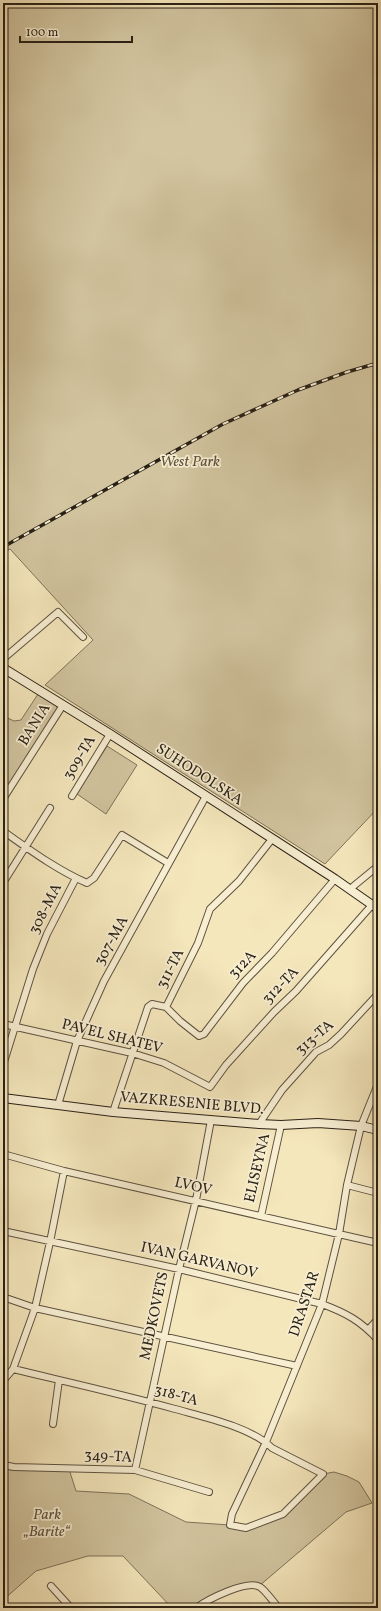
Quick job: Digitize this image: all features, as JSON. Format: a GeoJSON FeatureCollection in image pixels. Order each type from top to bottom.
{"type":"FeatureCollection","features":[{"type":"Feature","properties":{"kind":"street"},"geometry":{"type":"LineString","coordinates":[[3,659],[58,612],[83,637]]}},
{"type":"Feature","properties":{"kind":"street","name":"SUHODOLSKA"},"geometry":{"type":"LineString","coordinates":[[3,668],[110,734],[335,879],[375,907]]}},
{"type":"Feature","properties":{"kind":"street","name":"BANIA"},"geometry":{"type":"LineString","coordinates":[[3,799],[63,705]]}},
{"type":"Feature","properties":{"kind":"street","name":"309-ТА"},"geometry":{"type":"LineString","coordinates":[[72,796],[110,734]]}},
{"type":"Feature","properties":{"kind":"street","name":"307-МА"},"geometry":{"type":"LineString","coordinates":[[58,1105],[77,1040],[104,981],[206,796]]}},
{"type":"Feature","properties":{"kind":"street"},"geometry":{"type":"LineString","coordinates":[[3,882],[50,808]]}},
{"type":"Feature","properties":{"kind":"street"},"geometry":{"type":"LineString","coordinates":[[3,831],[76,878]]}},
{"type":"Feature","properties":{"kind":"street","name":"308-МА"},"geometry":{"type":"LineString","coordinates":[[3,1065],[14,1026],[47,934],[76,878],[87,883],[94,878],[122,835],[168,863]]}},
{"type":"Feature","properties":{"kind":"street","name":"311-ТА"},"geometry":{"type":"LineString","coordinates":[[113,1112],[148,1006],[152,1004],[166,1006],[198,943],[210,909],[239,881],[272,839]]}},
{"type":"Feature","properties":{"kind":"street"},"geometry":{"type":"LineString","coordinates":[[350,889],[378,866]]}},
{"type":"Feature","properties":{"kind":"street","name":"312А"},"geometry":{"type":"LineString","coordinates":[[166,1006],[180,1021],[199,1036],[204,1034],[243,983],[272,954],[335,879]]}},
{"type":"Feature","properties":{"kind":"street","name":"312-ТА"},"geometry":{"type":"LineString","coordinates":[[210,1087],[226,1065],[274,1012],[296,991],[375,907]]}},
{"type":"Feature","properties":{"kind":"street","name":"313-ТА"},"geometry":{"type":"LineString","coordinates":[[259,1124],[282,1090],[316,1052],[328,1045],[341,1034],[378,994]]}},
{"type":"Feature","properties":{"kind":"street","name":"PAVEL SHATEV"},"geometry":{"type":"LineString","coordinates":[[3,1024],[132,1053],[164,1063],[210,1087]]}},
{"type":"Feature","properties":{"kind":"street","name":"DRASTAR"},"geometry":{"type":"LineString","coordinates":[[230,1524],[232,1514],[266,1442],[322,1304],[339,1234],[347,1185],[361,1126],[378,1084]]}},
{"type":"Feature","properties":{"kind":"street"},"geometry":{"type":"LineString","coordinates":[[3,1108],[4,1098]]}},
{"type":"Feature","properties":{"kind":"street","name":"VAZKRESENIE BLVD."},"geometry":{"type":"LineString","coordinates":[[4,1098],[113,1112],[281,1126],[318,1123],[361,1126],[378,1130]]}},
{"type":"Feature","properties":{"kind":"street","name":"MEDKOVETS"},"geometry":{"type":"LineString","coordinates":[[135,1470],[179,1269],[196,1200],[212,1120]]}},
{"type":"Feature","properties":{"kind":"street","name":"ELISEYNA"},"geometry":{"type":"LineString","coordinates":[[261,1216],[281,1126]]}},
{"type":"Feature","properties":{"kind":"street","name":"LVOV"},"geometry":{"type":"LineString","coordinates":[[3,1154],[64,1171],[378,1242]]}},
{"type":"Feature","properties":{"kind":"street"},"geometry":{"type":"LineString","coordinates":[[3,1381],[13,1369],[35,1308],[64,1171]]}},
{"type":"Feature","properties":{"kind":"street"},"geometry":{"type":"LineString","coordinates":[[347,1185],[378,1193]]}},
{"type":"Feature","properties":{"kind":"street","name":"IVAN GARVANOV"},"geometry":{"type":"LineString","coordinates":[[3,1231],[179,1269],[322,1304],[345,1312],[378,1340]]}},
{"type":"Feature","properties":{"kind":"street"},"geometry":{"type":"LineString","coordinates":[[3,1296],[35,1308],[297,1366]]}},
{"type":"Feature","properties":{"kind":"street"},"geometry":{"type":"LineString","coordinates":[[368,1330],[378,1319]]}},
{"type":"Feature","properties":{"kind":"street","name":"318-ТА"},"geometry":{"type":"LineString","coordinates":[[13,1369],[150,1402],[224,1422],[266,1442],[272,1448],[323,1474],[283,1514],[246,1528],[230,1524]]}},
{"type":"Feature","properties":{"kind":"street"},"geometry":{"type":"LineString","coordinates":[[53,1424],[59,1380]]}},
{"type":"Feature","properties":{"kind":"street","name":"349-ТА"},"geometry":{"type":"LineString","coordinates":[[3,1465],[14,1467],[135,1470],[209,1492]]}},
{"type":"Feature","properties":{"kind":"street"},"geometry":{"type":"LineString","coordinates":[[196,1608],[235,1588],[248,1585],[259,1586],[279,1608]]}},
{"type":"Feature","properties":{"kind":"street"},"geometry":{"type":"LineString","coordinates":[[51,1586],[71,1608]]}},
{"type":"Feature","properties":{"kind":"green space","name":"West Park"},"geometry":{"type":"Polygon","coordinates":[[[3,3],[378,3],[378,808],[325,864],[45,685],[93,640],[10,549],[4,552],[3,551],[3,3]]]}},
{"type":"Feature","properties":{"kind":"green space"},"geometry":{"type":"Polygon","coordinates":[[[40,691],[63,705],[7,792],[3,789],[3,716],[14,721],[21,720],[40,691]]]}},
{"type":"Feature","properties":{"kind":"green space"},"geometry":{"type":"Polygon","coordinates":[[[107,746],[137,765],[106,814],[77,794],[107,746]]]}},
{"type":"Feature","properties":{"kind":"green space","name":"Park „Barite“"},"geometry":{"type":"Polygon","coordinates":[[[3,1465],[69,1469],[76,1491],[129,1494],[186,1522],[230,1525],[246,1528],[283,1514],[323,1474],[334,1472],[359,1482],[372,1503],[346,1512],[259,1586],[248,1585],[196,1608],[172,1608],[123,1556],[88,1556],[36,1571],[3,1600],[3,1465]]]}},
{"type":"Feature","properties":{"kind":"railway"},"geometry":{"type":"LineString","coordinates":[[3,547],[223,424],[298,390],[347,372],[378,363]]}}]}
